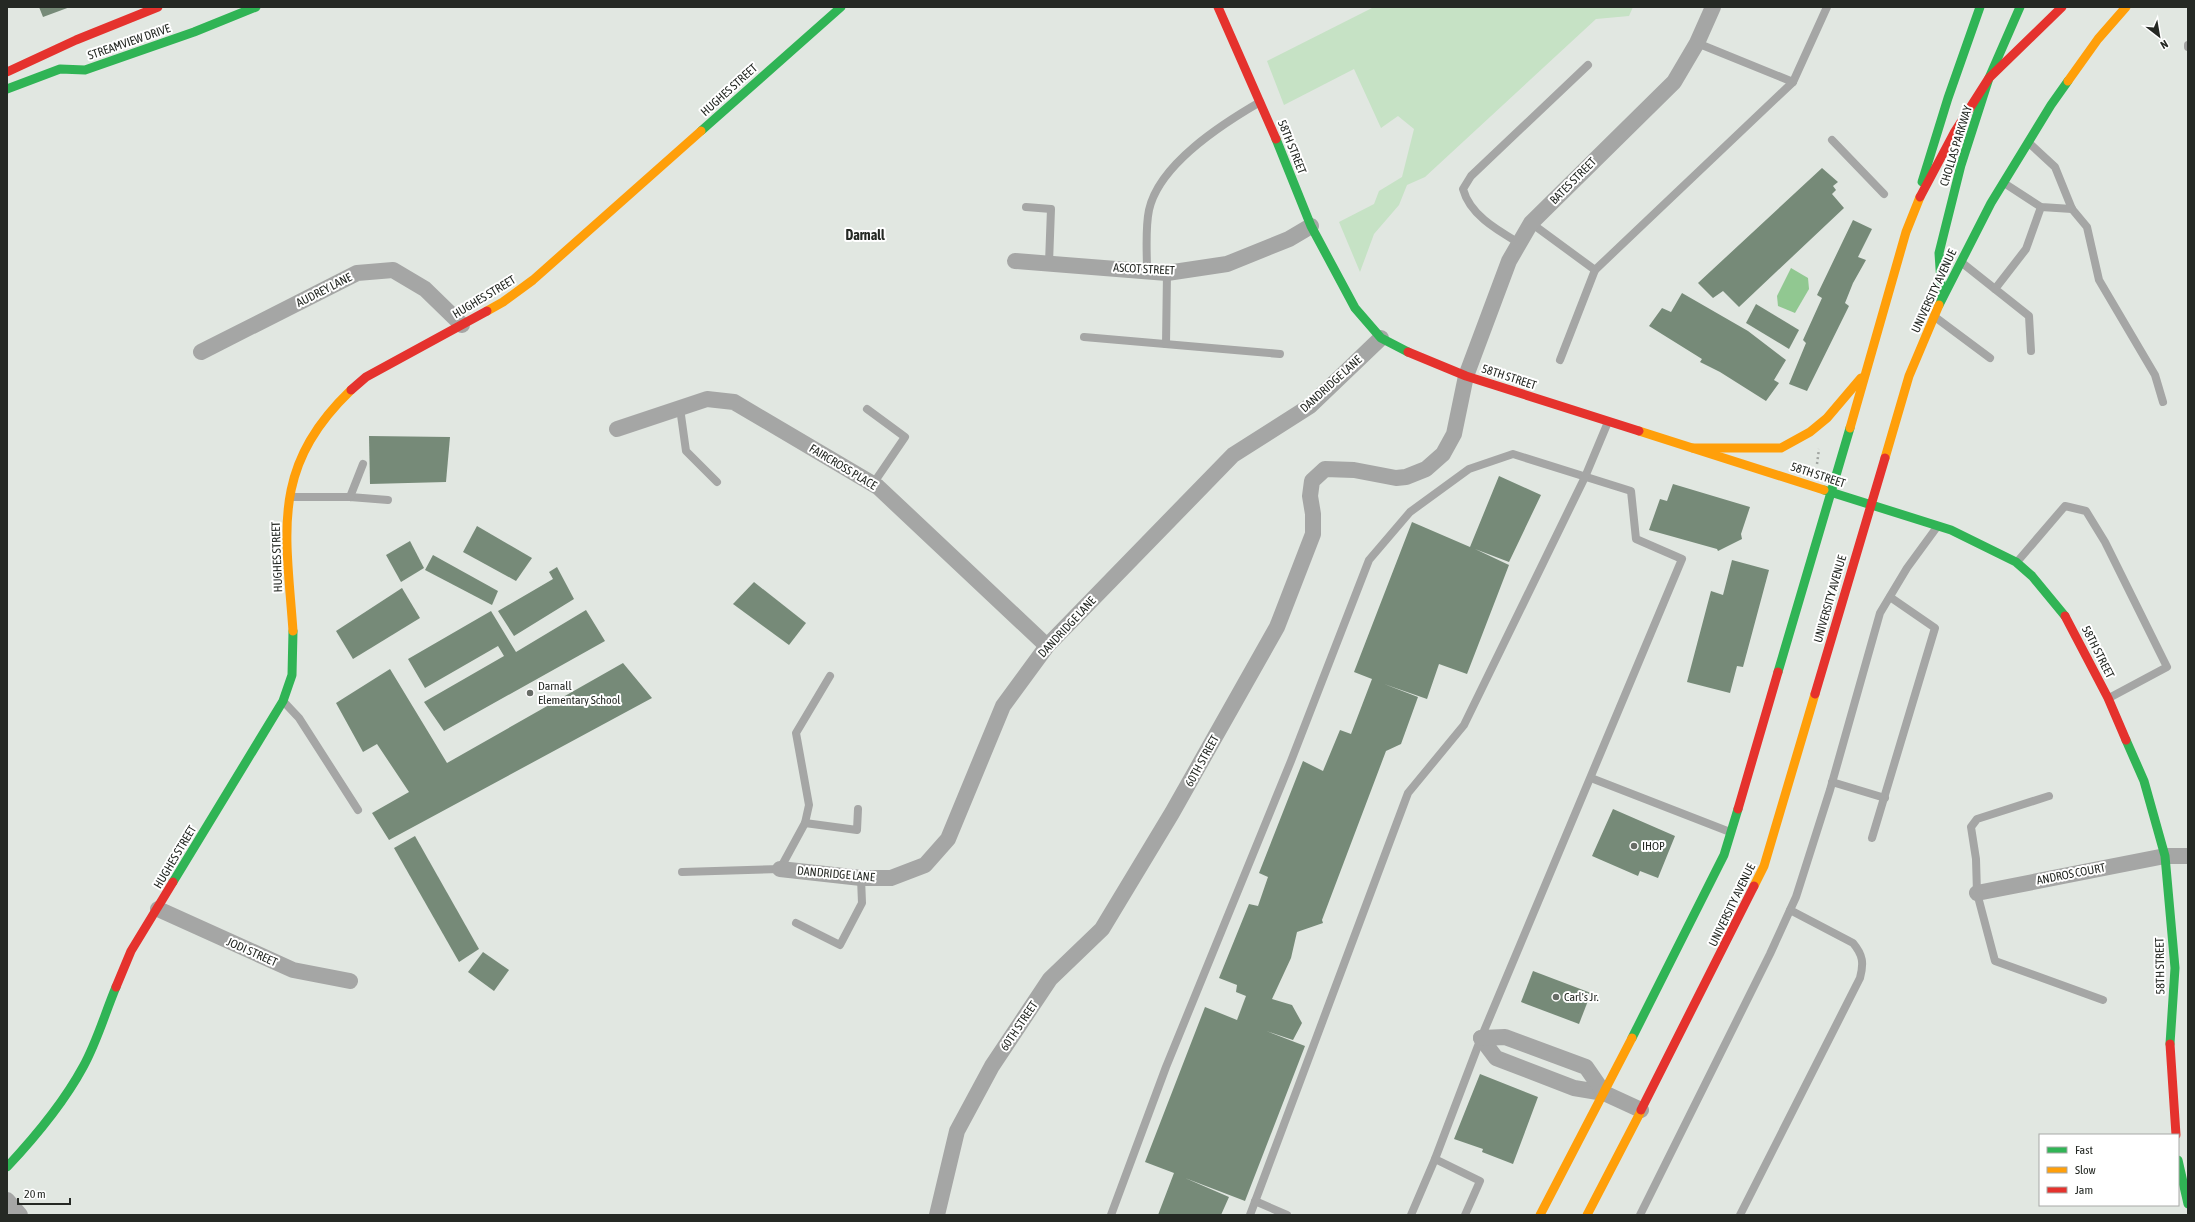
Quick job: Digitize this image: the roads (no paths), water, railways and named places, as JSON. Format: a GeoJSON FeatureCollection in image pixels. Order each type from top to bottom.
{"type":"FeatureCollection","features":[{"type":"Feature","properties":{"kind":"main road","name":"STREAMVIEW DRIVE"},"geometry":{"type":"LineString","coordinates":[[7,72],[76,40],[158,7]]}},
{"type":"Feature","properties":{"kind":"main road","name":"STREAMVIEW DRIVE"},"geometry":{"type":"LineString","coordinates":[[7,89],[60,69],[85,70],[93,68],[188,34],[256,7]]}},
{"type":"Feature","properties":{"kind":"main road","name":"HUGHES STREET"},"geometry":{"type":"LineString","coordinates":[[7,1167],[33,1139],[69,1091],[84,1065],[131,951],[158,909],[283,701],[292,676],[293,656],[286,523],[290,497],[297,470],[311,438],[327,415],[350,389],[384,365],[503,302],[533,280],[841,7]]}},
{"type":"Feature","properties":{"kind":"main road","name":"58TH STREET"},"geometry":{"type":"LineString","coordinates":[[1218,7],[1260,101],[1312,226],[1354,308],[1381,338],[1419,358],[1466,376],[1938,526],[1980,543],[2016,562],[2032,576],[2064,614],[2108,698],[2144,782],[2166,856],[2178,968],[2170,1051],[2176,1134]]}},
{"type":"Feature","properties":{"kind":"main road","name":"CHOLLAS PARKWAY"},"geometry":{"type":"LineString","coordinates":[[1906,232],[1948,98],[1980,7]]}},
{"type":"Feature","properties":{"kind":"main road","name":"CHOLLAS PARKWAY"},"geometry":{"type":"LineString","coordinates":[[1942,298],[1939,253],[1961,165],[1989,78],[2020,7]]}},
{"type":"Feature","properties":{"kind":"main road"},"geometry":{"type":"LineString","coordinates":[[1540,1215],[1703,900],[1724,855],[1867,371],[1906,232],[1921,195],[1954,133],[1989,78],[2062,7]]}},
{"type":"Feature","properties":{"kind":"main road","name":"UNIVERSITY AVENUE"},"geometry":{"type":"LineString","coordinates":[[1587,1215],[1764,866],[1909,376],[1942,298],[2004,183],[2052,105],[2098,39],[2126,7]]}},
{"type":"Feature","properties":{"kind":"main road"},"geometry":{"type":"LineString","coordinates":[[1694,448],[1781,448],[1810,432],[1827,418],[1867,371]]}},
{"type":"Feature","properties":{"kind":"main road"},"geometry":{"type":"LineString","coordinates":[[2179,1164],[2188,1204]]}},
{"type":"Feature","properties":{"kind":"street","name":"BATES STREET"},"geometry":{"type":"LineString","coordinates":[[1466,376],[1509,260],[1531,223],[1674,82],[1697,44],[1713,7]]}},
{"type":"Feature","properties":{"kind":"street","name":"ASCOT STREET"},"geometry":{"type":"LineString","coordinates":[[1015,261],[1167,273],[1227,264],[1289,239],[1312,226]]}},
{"type":"Feature","properties":{"kind":"street","name":"AUDREY LANE"},"geometry":{"type":"LineString","coordinates":[[201,352],[357,273],[393,270],[426,289],[462,325]]}},
{"type":"Feature","properties":{"kind":"street","name":"DANDRIDGE LANE"},"geometry":{"type":"LineString","coordinates":[[780,869],[860,878],[891,878],[925,865],[948,839],[1003,706],[1047,646],[1233,455],[1310,406],[1381,338]]}},
{"type":"Feature","properties":{"kind":"street","name":"60TH STREET"},"geometry":{"type":"LineString","coordinates":[[937,1215],[957,1131],[992,1066],[1050,979],[1102,929],[1172,813],[1277,627],[1313,534],[1313,514],[1310,496],[1312,481],[1325,469],[1354,470],[1396,478],[1406,477],[1426,469],[1443,454],[1454,434],[1466,376]]}},
{"type":"Feature","properties":{"kind":"street","name":"FAIRCROSS PLACE"},"geometry":{"type":"LineString","coordinates":[[617,429],[707,399],[734,402],[873,484],[1047,646]]}},
{"type":"Feature","properties":{"kind":"street","name":"ANDROS COURT"},"geometry":{"type":"LineString","coordinates":[[1977,893],[2166,856],[2188,856]]}},
{"type":"Feature","properties":{"kind":"street","name":"JODI STREET"},"geometry":{"type":"LineString","coordinates":[[158,909],[293,970],[350,981]]}},
{"type":"Feature","properties":{"kind":"street"},"geometry":{"type":"LineString","coordinates":[[1481,1038],[1505,1037],[1586,1067],[1604,1093]]}},
{"type":"Feature","properties":{"kind":"street"},"geometry":{"type":"LineString","coordinates":[[1481,1038],[1496,1058],[1574,1088],[1604,1093],[1641,1111]]}},
{"type":"Feature","properties":{"kind":"street"},"geometry":{"type":"LineString","coordinates":[[7,1200],[20,1215]]}},
{"type":"Feature","properties":{"kind":"lane"},"geometry":{"type":"LineString","coordinates":[[1560,360],[1595,270],[1793,82],[1827,7]]}},
{"type":"Feature","properties":{"kind":"lane"},"geometry":{"type":"LineString","coordinates":[[1697,44],[1793,82]]}},
{"type":"Feature","properties":{"kind":"lane"},"geometry":{"type":"LineString","coordinates":[[1519,243],[1498,231],[1473,209],[1466,200],[1463,189],[1471,176],[1588,65]]}},
{"type":"Feature","properties":{"kind":"lane"},"geometry":{"type":"LineString","coordinates":[[1147,271],[1149,211],[1155,192],[1167,175],[1208,134],[1226,121],[1260,101]]}},
{"type":"Feature","properties":{"kind":"lane"},"geometry":{"type":"LineString","coordinates":[[1832,140],[1884,194]]}},
{"type":"Feature","properties":{"kind":"lane"},"geometry":{"type":"LineString","coordinates":[[2029,143],[2056,167],[2072,209],[2088,227],[2100,280],[2155,376],[2163,402]]}},
{"type":"Feature","properties":{"kind":"lane"},"geometry":{"type":"LineString","coordinates":[[2004,183],[2041,207],[2072,209]]}},
{"type":"Feature","properties":{"kind":"lane"},"geometry":{"type":"LineString","coordinates":[[1026,207],[1051,209],[1049,263]]}},
{"type":"Feature","properties":{"kind":"lane"},"geometry":{"type":"LineString","coordinates":[[1995,288],[2026,250],[2041,207]]}},
{"type":"Feature","properties":{"kind":"lane"},"geometry":{"type":"LineString","coordinates":[[1531,223],[1595,270]]}},
{"type":"Feature","properties":{"kind":"lane"},"geometry":{"type":"LineString","coordinates":[[1961,261],[2029,316],[2031,351]]}},
{"type":"Feature","properties":{"kind":"lane"},"geometry":{"type":"LineString","coordinates":[[1166,344],[1167,273]]}},
{"type":"Feature","properties":{"kind":"lane"},"geometry":{"type":"LineString","coordinates":[[1934,316],[1990,358]]}},
{"type":"Feature","properties":{"kind":"lane"},"geometry":{"type":"LineString","coordinates":[[1084,337],[1280,354]]}},
{"type":"Feature","properties":{"kind":"lane"},"geometry":{"type":"LineString","coordinates":[[680,408],[686,451],[717,482]]}},
{"type":"Feature","properties":{"kind":"lane"},"geometry":{"type":"LineString","coordinates":[[867,409],[905,437],[873,484]]}},
{"type":"Feature","properties":{"kind":"lane"},"geometry":{"type":"LineString","coordinates":[[1250,1215],[1408,793],[1464,725],[1585,476],[1608,421]]}},
{"type":"Feature","properties":{"kind":"lane"},"geometry":{"type":"LineString","coordinates":[[1111,1215],[1166,1067],[1288,768],[1369,560],[1410,512],[1469,468],[1513,454],[1631,491],[1636,539],[1682,559],[1481,1038],[1435,1159],[1411,1215]]}},
{"type":"Feature","properties":{"kind":"lane"},"geometry":{"type":"LineString","coordinates":[[350,497],[363,464]]}},
{"type":"Feature","properties":{"kind":"lane"},"geometry":{"type":"LineString","coordinates":[[290,497],[350,497],[388,500]]}},
{"type":"Feature","properties":{"kind":"lane"},"geometry":{"type":"LineString","coordinates":[[2016,562],[2066,506],[2086,511],[2105,542],[2167,667],[2108,698]]}},
{"type":"Feature","properties":{"kind":"lane"},"geometry":{"type":"LineString","coordinates":[[1640,1215],[1770,954],[1790,910],[1832,782],[1880,613],[1907,568],[1938,526]]}},
{"type":"Feature","properties":{"kind":"lane"},"geometry":{"type":"LineString","coordinates":[[1872,838],[1935,628],[1890,597]]}},
{"type":"Feature","properties":{"kind":"lane"},"geometry":{"type":"LineString","coordinates":[[682,872],[780,869],[805,823],[809,805],[796,733],[830,676]]}},
{"type":"Feature","properties":{"kind":"lane"},"geometry":{"type":"LineString","coordinates":[[283,701],[299,718],[358,810]]}},
{"type":"Feature","properties":{"kind":"lane"},"geometry":{"type":"LineString","coordinates":[[1591,778],[1731,832]]}},
{"type":"Feature","properties":{"kind":"lane"},"geometry":{"type":"LineString","coordinates":[[1832,782],[1885,798]]}},
{"type":"Feature","properties":{"kind":"lane"},"geometry":{"type":"LineString","coordinates":[[2049,796],[1977,819],[1971,827],[1976,858],[1977,893],[1995,961],[2103,1000]]}},
{"type":"Feature","properties":{"kind":"lane"},"geometry":{"type":"LineString","coordinates":[[805,823],[857,830],[858,809]]}},
{"type":"Feature","properties":{"kind":"lane"},"geometry":{"type":"LineString","coordinates":[[796,923],[840,945],[862,903],[860,878]]}},
{"type":"Feature","properties":{"kind":"lane"},"geometry":{"type":"LineString","coordinates":[[1740,1215],[1860,978],[1864,964],[1860,952],[1853,943],[1790,910]]}},
{"type":"Feature","properties":{"kind":"lane"},"geometry":{"type":"LineString","coordinates":[[1435,1159],[1480,1181],[1465,1215]]}},
{"type":"Feature","properties":{"kind":"lane"},"geometry":{"type":"LineString","coordinates":[[1255,1201],[1288,1215]]}},
{"type":"Feature","properties":{"kind":"place","name":"Darnall Elementary School"},"geometry":{"type":"Point","coordinates":[530,693]}},
{"type":"Feature","properties":{"kind":"place","name":"IHOP"},"geometry":{"type":"Point","coordinates":[1634,846]}},
{"type":"Feature","properties":{"kind":"place","name":"Carl's Jr."},"geometry":{"type":"Point","coordinates":[1556,997]}},
{"type":"Feature","properties":{"kind":"district","name":"Darnall"},"geometry":{"type":"Point","coordinates":[865,235]}}]}
